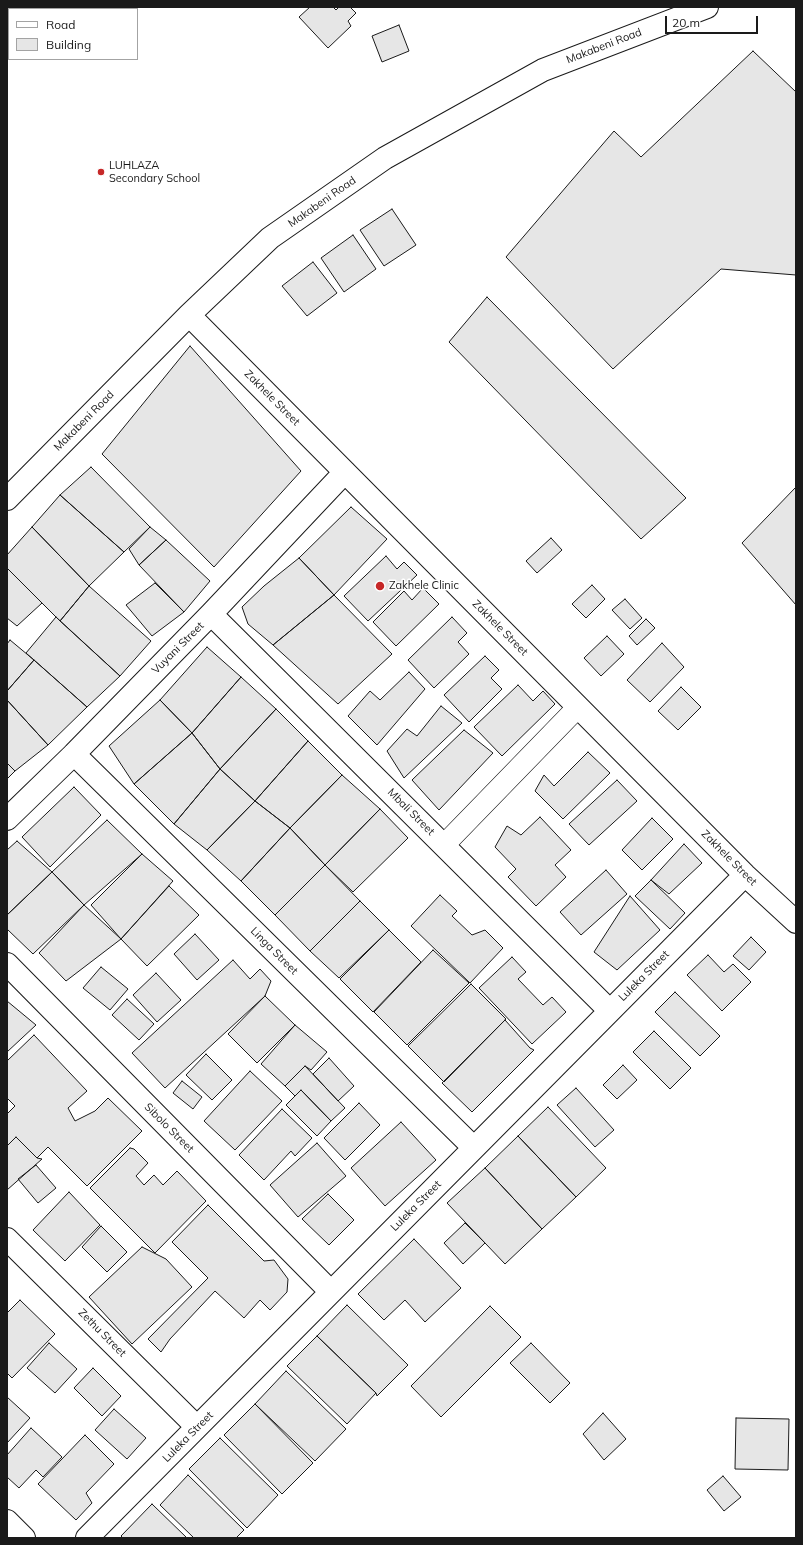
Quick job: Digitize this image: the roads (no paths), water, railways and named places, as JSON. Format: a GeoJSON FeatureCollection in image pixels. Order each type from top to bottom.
{"type":"FeatureCollection","features":[{"type":"Feature","properties":{"kind":"street","name":"Makabeni Road"},"geometry":{"type":"LineString","coordinates":[[7,499],[189,315],[270,238],[384,158],[543,70],[707,7]]}},
{"type":"Feature","properties":{"kind":"street","name":"Zakhele Street"},"geometry":{"type":"LineString","coordinates":[[189,315],[745,875],[796,922]]}},
{"type":"Feature","properties":{"kind":"street","name":"Vuyani Street"},"geometry":{"type":"LineString","coordinates":[[7,819],[74,754],[211,614],[345,472]]}},
{"type":"Feature","properties":{"kind":"street","name":"Mbali Street"},"geometry":{"type":"LineString","coordinates":[[211,614],[610,1011]]}},
{"type":"Feature","properties":{"kind":"street"},"geometry":{"type":"LineString","coordinates":[[444,845],[578,707]]}},
{"type":"Feature","properties":{"kind":"street","name":"Linga Street"},"geometry":{"type":"LineString","coordinates":[[74,754],[474,1148]]}},
{"type":"Feature","properties":{"kind":"street","name":"Luleka Street"},"geometry":{"type":"LineString","coordinates":[[87,1538],[745,875]]}},
{"type":"Feature","properties":{"kind":"street","name":"Sibolo Street"},"geometry":{"type":"LineString","coordinates":[[7,964],[332,1292]]}},
{"type":"Feature","properties":{"kind":"street","name":"Zethu Street"},"geometry":{"type":"LineString","coordinates":[[7,1239],[197,1427]]}},
{"type":"Feature","properties":{"kind":"street"},"geometry":{"type":"LineString","coordinates":[[7,1521],[24,1538]]}},
{"type":"Feature","properties":{"kind":"place","name":"LUHLAZA Secondary School"},"geometry":{"type":"Point","coordinates":[101,172]}},
{"type":"Feature","properties":{"kind":"place","name":"Zakhele Clinic"},"geometry":{"type":"Point","coordinates":[380,586]}}]}
